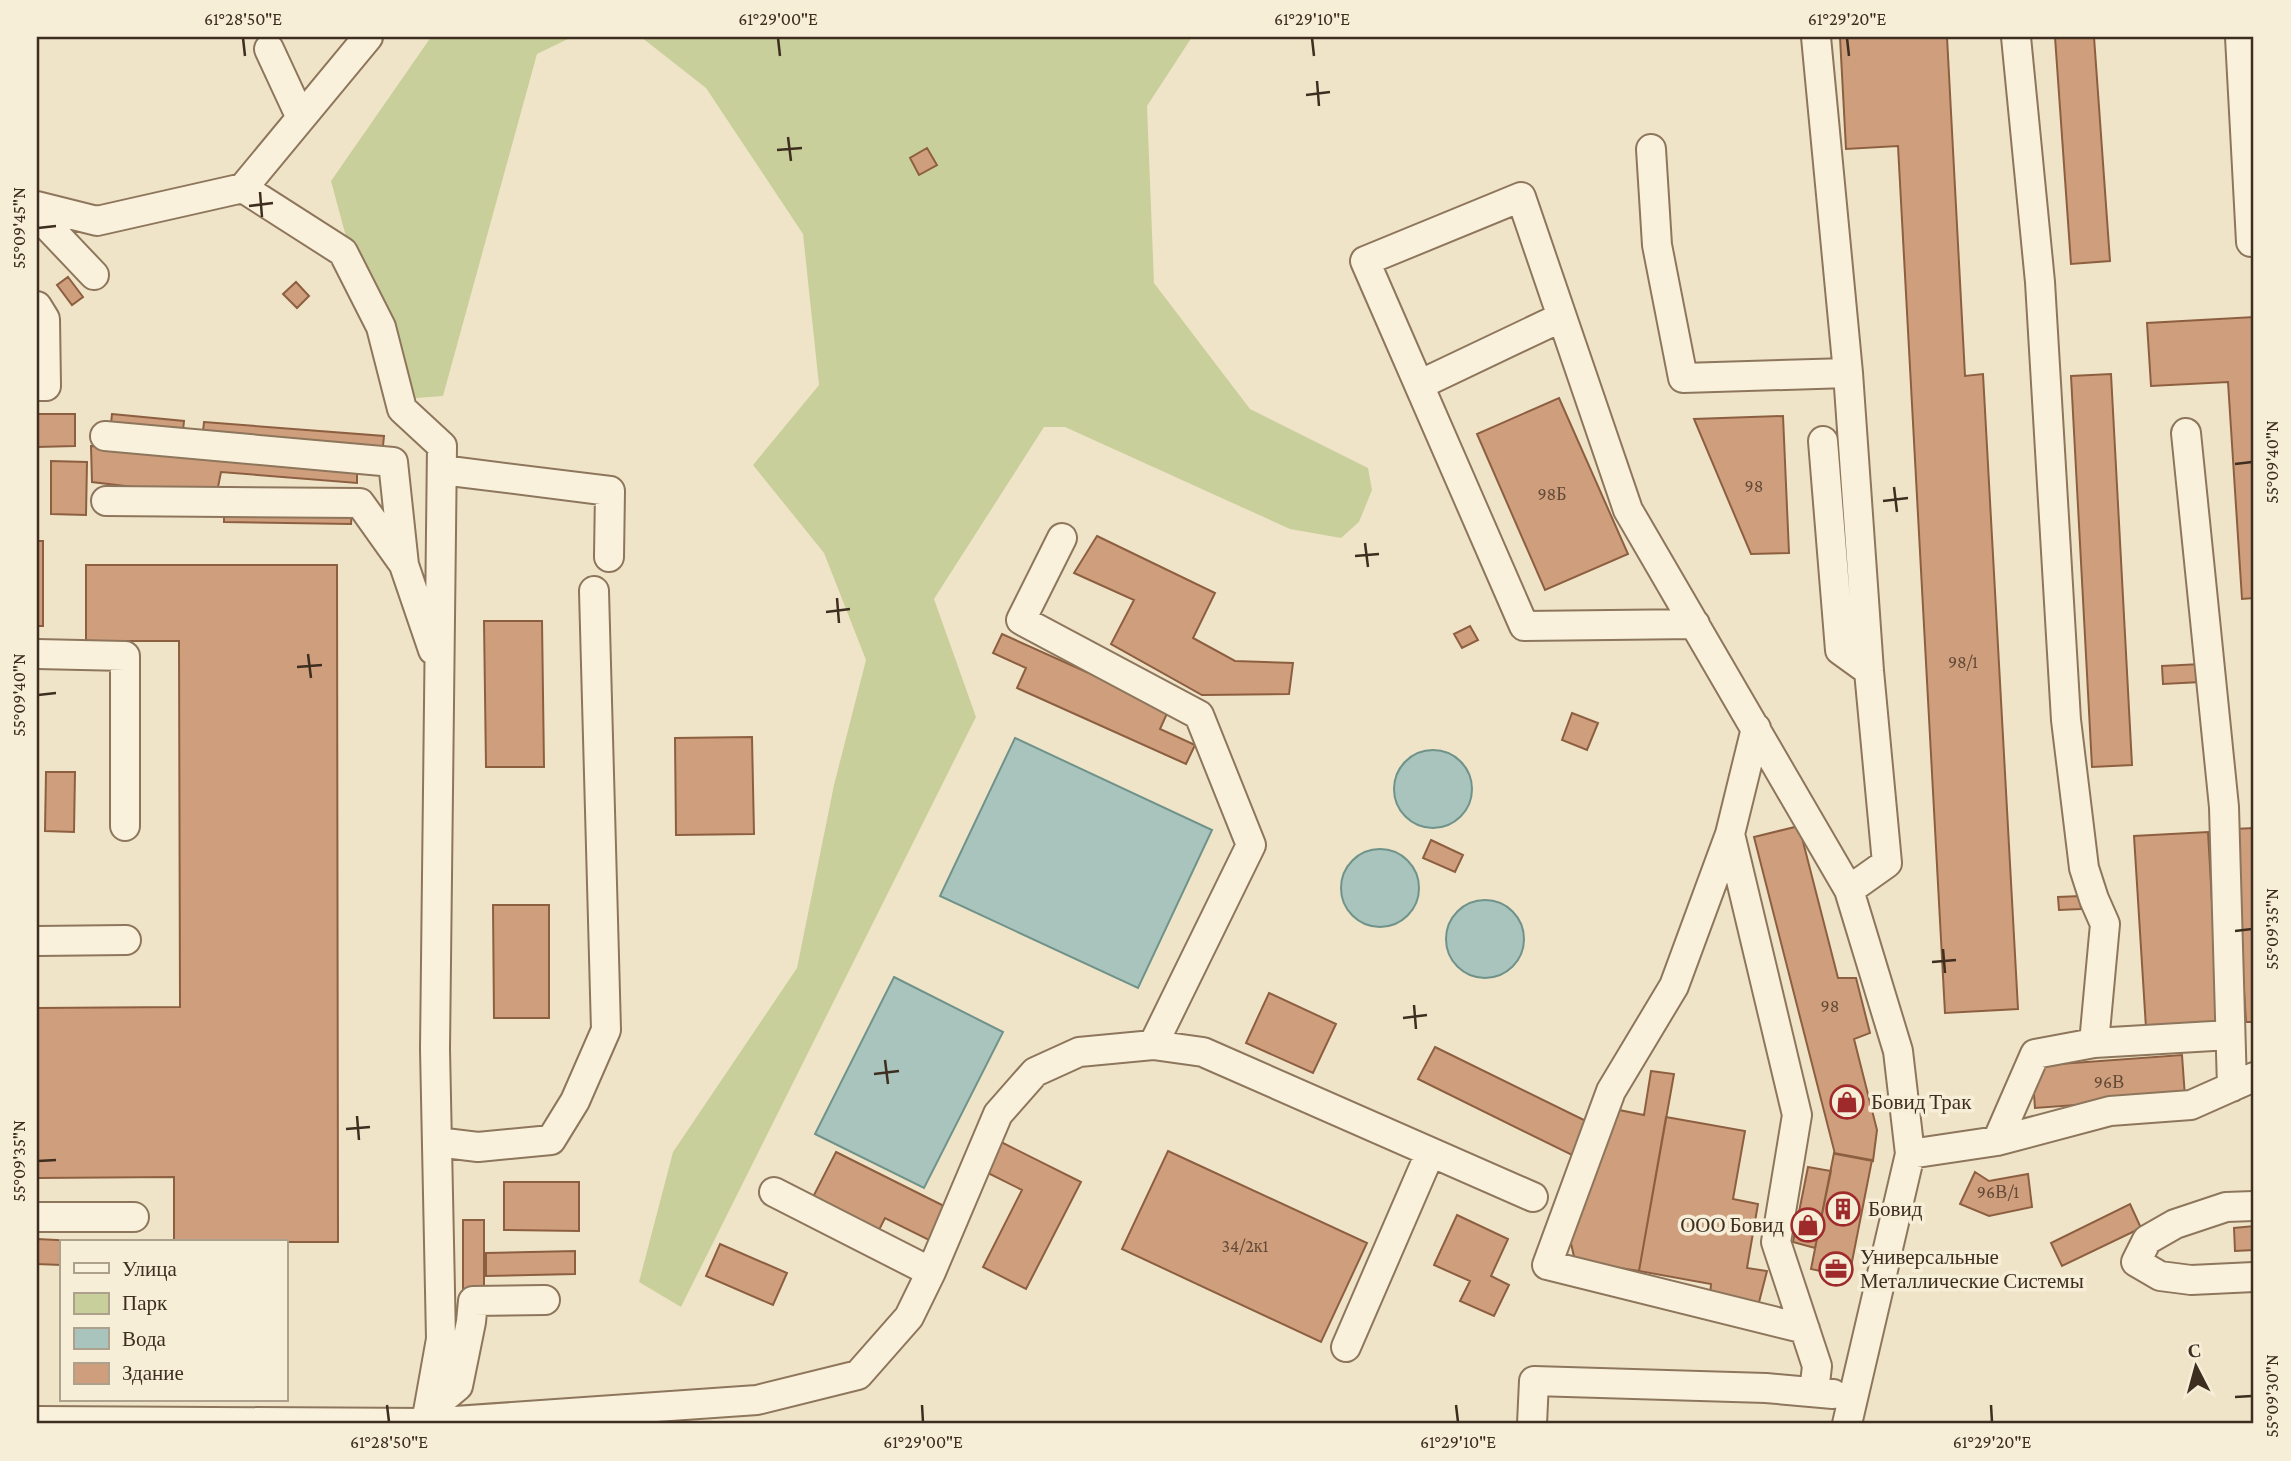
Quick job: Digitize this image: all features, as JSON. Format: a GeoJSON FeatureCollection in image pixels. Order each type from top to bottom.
{"type":"FeatureCollection","features":[{"type":"Feature","properties":{"kind":"street"},"geometry":{"type":"LineString","coordinates":[[37,206],[97,221],[243,188],[368,37]]}},
{"type":"Feature","properties":{"kind":"street"},"geometry":{"type":"LineString","coordinates":[[1816,37],[1848,373],[1869,671],[1887,863],[1849,890]]}},
{"type":"Feature","properties":{"kind":"street"},"geometry":{"type":"LineString","coordinates":[[2016,37],[2040,282],[2066,720],[2084,868],[2105,924],[2094,1043]]}},
{"type":"Feature","properties":{"kind":"street"},"geometry":{"type":"LineString","coordinates":[[2240,37],[2251,242]]}},
{"type":"Feature","properties":{"kind":"street"},"geometry":{"type":"LineString","coordinates":[[268,50],[301,118]]}},
{"type":"Feature","properties":{"kind":"street"},"geometry":{"type":"LineString","coordinates":[[1651,149],[1657,245],[1683,378],[1848,373]]}},
{"type":"Feature","properties":{"kind":"street"},"geometry":{"type":"LineString","coordinates":[[243,188],[343,252],[381,327],[401,409],[442,446],[435,1049],[441,1339],[427,1417]]}},
{"type":"Feature","properties":{"kind":"street"},"geometry":{"type":"LineString","coordinates":[[1695,624],[1524,626],[1365,261],[1521,197],[1628,510],[1695,624],[1756,728],[1849,890],[1898,1051],[1910,1154],[1847,1424]]}},
{"type":"Feature","properties":{"kind":"street"},"geometry":{"type":"LineString","coordinates":[[37,215],[47,243],[94,275]]}},
{"type":"Feature","properties":{"kind":"street"},"geometry":{"type":"LineString","coordinates":[[37,306],[45,319],[46,386],[37,386]]}},
{"type":"Feature","properties":{"kind":"street"},"geometry":{"type":"LineString","coordinates":[[1419,385],[1562,317]]}},
{"type":"Feature","properties":{"kind":"street"},"geometry":{"type":"LineString","coordinates":[[1910,1154],[1997,1140],[2110,1111],[2191,1105],[2243,1082],[2230,1035],[2224,807],[2186,433]]}},
{"type":"Feature","properties":{"kind":"street"},"geometry":{"type":"LineString","coordinates":[[105,436],[393,462],[404,565],[439,669]]}},
{"type":"Feature","properties":{"kind":"street"},"geometry":{"type":"LineString","coordinates":[[1823,440],[1840,650],[1869,671]]}},
{"type":"Feature","properties":{"kind":"street"},"geometry":{"type":"LineString","coordinates":[[442,470],[610,491],[609,557]]}},
{"type":"Feature","properties":{"kind":"street"},"geometry":{"type":"LineString","coordinates":[[106,501],[360,503],[404,565]]}},
{"type":"Feature","properties":{"kind":"street"},"geometry":{"type":"LineString","coordinates":[[1829,510],[1857,509]]}},
{"type":"Feature","properties":{"kind":"street"},"geometry":{"type":"LineString","coordinates":[[1062,538],[1021,620],[1199,715],[1251,845],[1153,1045]]}},
{"type":"Feature","properties":{"kind":"street"},"geometry":{"type":"LineString","coordinates":[[437,1142],[478,1147],[551,1140],[575,1101],[606,1030],[594,591]]}},
{"type":"Feature","properties":{"kind":"street"},"geometry":{"type":"LineString","coordinates":[[37,654],[125,656],[125,826]]}},
{"type":"Feature","properties":{"kind":"street"},"geometry":{"type":"LineString","coordinates":[[1756,728],[1730,835],[1674,986],[1611,1091],[1547,1265],[1805,1329]]}},
{"type":"Feature","properties":{"kind":"street"},"geometry":{"type":"LineString","coordinates":[[1730,835],[1797,1115],[1776,1242],[1817,1366],[1814,1392]]}},
{"type":"Feature","properties":{"kind":"street"},"geometry":{"type":"LineString","coordinates":[[37,941],[126,940]]}},
{"type":"Feature","properties":{"kind":"street"},"geometry":{"type":"LineString","coordinates":[[1997,1140],[2035,1054],[2094,1043],[2230,1035]]}},
{"type":"Feature","properties":{"kind":"street"},"geometry":{"type":"LineString","coordinates":[[37,1421],[427,1417],[757,1400],[858,1375],[909,1317],[998,1114],[1035,1072],[1079,1052],[1153,1045],[1203,1052],[1533,1197]]}},
{"type":"Feature","properties":{"kind":"street"},"geometry":{"type":"LineString","coordinates":[[1346,1347],[1430,1153]]}},
{"type":"Feature","properties":{"kind":"street"},"geometry":{"type":"LineString","coordinates":[[774,1192],[931,1272]]}},
{"type":"Feature","properties":{"kind":"street"},"geometry":{"type":"LineString","coordinates":[[2254,1206],[2226,1207],[2175,1224],[2147,1240],[2136,1262],[2160,1276],[2180,1279],[2254,1277]]}},
{"type":"Feature","properties":{"kind":"street"},"geometry":{"type":"LineString","coordinates":[[37,1217],[134,1217]]}},
{"type":"Feature","properties":{"kind":"street"},"geometry":{"type":"LineString","coordinates":[[427,1417],[458,1386],[473,1301],[545,1300]]}},
{"type":"Feature","properties":{"kind":"street"},"geometry":{"type":"LineString","coordinates":[[1532,1424],[1534,1381],[1766,1388],[1853,1396]]}},
{"type":"Feature","properties":{"kind":"green space"},"geometry":{"type":"Polygon","coordinates":[[[431,37],[572,37],[537,54],[443,396],[390,400],[331,181],[431,37]]]}},
{"type":"Feature","properties":{"kind":"green space"},"geometry":{"type":"Polygon","coordinates":[[[641,37],[1192,37],[1147,106],[1154,283],[1250,409],[1368,468],[1372,490],[1359,522],[1341,538],[1290,529],[1065,427],[1044,427],[934,599],[976,717],[681,1307],[639,1282],[673,1152],[797,968],[834,785],[866,660],[824,553],[753,465],[819,385],[803,234],[706,88],[641,37]]]}},
{"type":"Feature","properties":{"kind":"water"},"geometry":{"type":"Polygon","coordinates":[[[1015,738],[1212,830],[1138,988],[940,896],[1015,738]]]}},
{"type":"Feature","properties":{"kind":"water"},"geometry":{"type":"Polygon","coordinates":[[[1433,750],[1448,753],[1460,762],[1469,774],[1472,789],[1469,804],[1460,816],[1448,825],[1433,828],[1418,825],[1406,816],[1397,804],[1394,789],[1397,774],[1406,762],[1418,753],[1433,750]]]}},
{"type":"Feature","properties":{"kind":"water"},"geometry":{"type":"Polygon","coordinates":[[[1380,849],[1395,852],[1408,860],[1416,873],[1419,888],[1416,903],[1408,916],[1395,924],[1380,927],[1365,924],[1352,916],[1344,903],[1341,888],[1344,873],[1352,860],[1365,852],[1380,849]]]}},
{"type":"Feature","properties":{"kind":"water"},"geometry":{"type":"Polygon","coordinates":[[[1485,900],[1500,903],[1512,912],[1521,924],[1524,939],[1521,954],[1512,966],[1500,975],[1485,978],[1470,975],[1458,966],[1449,954],[1446,939],[1449,924],[1458,912],[1470,903],[1485,900]]]}},
{"type":"Feature","properties":{"kind":"water"},"geometry":{"type":"Polygon","coordinates":[[[894,977],[1003,1032],[924,1188],[815,1134],[894,977]]]}},
{"type":"Feature","properties":{"kind":"building"},"geometry":{"type":"Polygon","coordinates":[[[1840,37],[1947,37],[1965,376],[1983,374],[2018,1009],[1945,1013],[1898,146],[1846,149],[1840,37]]]}},
{"type":"Feature","properties":{"kind":"building"},"geometry":{"type":"Polygon","coordinates":[[[2055,37],[2094,37],[2110,261],[2071,264],[2055,37]]]}},
{"type":"Feature","properties":{"kind":"building"},"geometry":{"type":"Polygon","coordinates":[[[927,148],[937,165],[919,175],[910,158],[927,148]]]}},
{"type":"Feature","properties":{"kind":"building"},"geometry":{"type":"Polygon","coordinates":[[[68,277],[83,297],[72,305],[57,285],[68,277]]]}},
{"type":"Feature","properties":{"kind":"building"},"geometry":{"type":"Polygon","coordinates":[[[296,282],[309,296],[297,308],[283,294],[296,282]]]}},
{"type":"Feature","properties":{"kind":"building"},"geometry":{"type":"Polygon","coordinates":[[[2254,317],[2254,598],[2242,599],[2228,382],[2151,386],[2147,323],[2254,317]]]}},
{"type":"Feature","properties":{"kind":"building"},"geometry":{"type":"Polygon","coordinates":[[[2111,374],[2132,765],[2092,767],[2071,376],[2111,374]]]}},
{"type":"Feature","properties":{"kind":"building"},"geometry":{"type":"Polygon","coordinates":[[[1559,398],[1628,554],[1545,590],[1477,434],[1559,398]]]}},
{"type":"Feature","properties":{"kind":"building"},"geometry":{"type":"Polygon","coordinates":[[[37,414],[75,414],[75,446],[37,447],[37,414]]]}},
{"type":"Feature","properties":{"kind":"building"},"geometry":{"type":"Polygon","coordinates":[[[112,414],[184,421],[182,440],[110,433],[112,414]]]}},
{"type":"Feature","properties":{"kind":"building"},"geometry":{"type":"Polygon","coordinates":[[[1783,416],[1789,553],[1751,554],[1694,419],[1783,416]]]}},
{"type":"Feature","properties":{"kind":"building"},"geometry":{"type":"Polygon","coordinates":[[[204,422],[384,436],[382,456],[202,441],[204,422]]]}},
{"type":"Feature","properties":{"kind":"building"},"geometry":{"type":"Polygon","coordinates":[[[91,446],[357,466],[357,483],[221,472],[216,497],[92,482],[91,446]]]}},
{"type":"Feature","properties":{"kind":"building"},"geometry":{"type":"Polygon","coordinates":[[[51,461],[87,462],[86,515],[51,514],[51,461]]]}},
{"type":"Feature","properties":{"kind":"building"},"geometry":{"type":"Polygon","coordinates":[[[224,509],[352,510],[351,524],[224,522],[224,509]]]}},
{"type":"Feature","properties":{"kind":"building"},"geometry":{"type":"Polygon","coordinates":[[[1097,536],[1215,593],[1193,638],[1235,661],[1293,663],[1289,694],[1202,695],[1111,644],[1134,600],[1074,573],[1097,536]]]}},
{"type":"Feature","properties":{"kind":"building"},"geometry":{"type":"Polygon","coordinates":[[[37,541],[43,541],[43,626],[37,626],[37,541]]]}},
{"type":"Feature","properties":{"kind":"building"},"geometry":{"type":"Polygon","coordinates":[[[86,565],[337,565],[338,1242],[174,1240],[174,1177],[37,1178],[37,1008],[180,1007],[179,641],[86,641],[86,565]]]}},
{"type":"Feature","properties":{"kind":"building"},"geometry":{"type":"Polygon","coordinates":[[[484,621],[542,621],[544,767],[486,767],[484,621]]]}},
{"type":"Feature","properties":{"kind":"building"},"geometry":{"type":"Polygon","coordinates":[[[1470,626],[1478,640],[1462,648],[1454,634],[1470,626]]]}},
{"type":"Feature","properties":{"kind":"building"},"geometry":{"type":"Polygon","coordinates":[[[1002,634],[1169,709],[1160,729],[1195,745],[1186,764],[1017,688],[1026,668],[993,653],[1002,634]]]}},
{"type":"Feature","properties":{"kind":"building"},"geometry":{"type":"Polygon","coordinates":[[[2201,664],[2201,682],[2163,684],[2162,666],[2201,664]]]}},
{"type":"Feature","properties":{"kind":"building"},"geometry":{"type":"Polygon","coordinates":[[[1572,713],[1598,723],[1587,750],[1562,740],[1572,713]]]}},
{"type":"Feature","properties":{"kind":"building"},"geometry":{"type":"Polygon","coordinates":[[[752,737],[754,834],[676,835],[675,738],[752,737]]]}},
{"type":"Feature","properties":{"kind":"building"},"geometry":{"type":"Polygon","coordinates":[[[46,772],[75,772],[74,832],[45,831],[46,772]]]}},
{"type":"Feature","properties":{"kind":"building"},"geometry":{"type":"Polygon","coordinates":[[[1799,826],[1838,978],[1856,978],[1870,1033],[1854,1039],[1877,1130],[1873,1161],[1835,1154],[1754,837],[1799,826]]]}},
{"type":"Feature","properties":{"kind":"building"},"geometry":{"type":"Polygon","coordinates":[[[2254,828],[2254,1022],[2246,1022],[2234,829],[2254,828]]]}},
{"type":"Feature","properties":{"kind":"building"},"geometry":{"type":"Polygon","coordinates":[[[2208,832],[2219,1024],[2146,1028],[2134,836],[2208,832]]]}},
{"type":"Feature","properties":{"kind":"building"},"geometry":{"type":"Polygon","coordinates":[[[1431,840],[1463,855],[1455,872],[1423,858],[1431,840]]]}},
{"type":"Feature","properties":{"kind":"building"},"geometry":{"type":"Polygon","coordinates":[[[2080,896],[2081,909],[2059,910],[2058,897],[2080,896]]]}},
{"type":"Feature","properties":{"kind":"building"},"geometry":{"type":"Polygon","coordinates":[[[493,905],[549,905],[549,1018],[494,1018],[493,905]]]}},
{"type":"Feature","properties":{"kind":"building"},"geometry":{"type":"Polygon","coordinates":[[[1269,993],[1336,1024],[1313,1073],[1246,1043],[1269,993]]]}},
{"type":"Feature","properties":{"kind":"building"},"geometry":{"type":"Polygon","coordinates":[[[1435,1047],[1588,1122],[1572,1155],[1418,1079],[1435,1047]]]}},
{"type":"Feature","properties":{"kind":"building"},"geometry":{"type":"Polygon","coordinates":[[[2182,1055],[2185,1097],[2035,1108],[2032,1066],[2182,1055]]]}},
{"type":"Feature","properties":{"kind":"building"},"geometry":{"type":"Polygon","coordinates":[[[1651,1071],[1674,1074],[1639,1271],[1575,1261],[1570,1239],[1614,1109],[1644,1115],[1651,1071]]]}},
{"type":"Feature","properties":{"kind":"building"},"geometry":{"type":"Polygon","coordinates":[[[1666,1117],[1745,1131],[1733,1199],[1758,1204],[1747,1268],[1767,1271],[1758,1306],[1710,1297],[1711,1284],[1639,1271],[1666,1117]]]}},
{"type":"Feature","properties":{"kind":"building"},"geometry":{"type":"Polygon","coordinates":[[[999,1141],[1081,1182],[1026,1289],[983,1267],[1022,1190],[984,1171],[999,1141]]]}},
{"type":"Feature","properties":{"kind":"building"},"geometry":{"type":"Polygon","coordinates":[[[1168,1151],[1367,1243],[1321,1342],[1122,1249],[1168,1151]]]}},
{"type":"Feature","properties":{"kind":"building"},"geometry":{"type":"Polygon","coordinates":[[[836,1152],[950,1209],[933,1242],[885,1218],[879,1230],[813,1197],[836,1152]]]}},
{"type":"Feature","properties":{"kind":"building","name":"Бовид"},"geometry":{"type":"Polygon","coordinates":[[[1834,1153],[1872,1160],[1849,1277],[1811,1269],[1834,1153]]]}},
{"type":"Feature","properties":{"kind":"building"},"geometry":{"type":"Polygon","coordinates":[[[1808,1167],[1831,1171],[1815,1248],[1793,1242],[1808,1167]]]}},
{"type":"Feature","properties":{"kind":"building"},"geometry":{"type":"Polygon","coordinates":[[[1975,1172],[1989,1181],[2028,1174],[2032,1207],[1989,1216],[1960,1204],[1975,1172]]]}},
{"type":"Feature","properties":{"kind":"building"},"geometry":{"type":"Polygon","coordinates":[[[504,1182],[579,1182],[579,1231],[504,1230],[504,1182]]]}},
{"type":"Feature","properties":{"kind":"building"},"geometry":{"type":"Polygon","coordinates":[[[2130,1204],[2141,1228],[2062,1266],[2051,1243],[2130,1204]]]}},
{"type":"Feature","properties":{"kind":"building"},"geometry":{"type":"Polygon","coordinates":[[[1457,1215],[1508,1239],[1491,1276],[1509,1285],[1494,1316],[1460,1301],[1470,1281],[1434,1265],[1457,1215]]]}},
{"type":"Feature","properties":{"kind":"building"},"geometry":{"type":"Polygon","coordinates":[[[463,1220],[484,1220],[484,1294],[463,1294],[463,1220]]]}},
{"type":"Feature","properties":{"kind":"building"},"geometry":{"type":"Polygon","coordinates":[[[2254,1226],[2254,1250],[2235,1251],[2234,1228],[2254,1226]]]}},
{"type":"Feature","properties":{"kind":"building"},"geometry":{"type":"Polygon","coordinates":[[[37,1239],[60,1240],[60,1265],[37,1264],[37,1239]]]}},
{"type":"Feature","properties":{"kind":"building"},"geometry":{"type":"Polygon","coordinates":[[[720,1244],[787,1273],[773,1305],[706,1276],[720,1244]]]}},
{"type":"Feature","properties":{"kind":"building"},"geometry":{"type":"Polygon","coordinates":[[[575,1251],[575,1274],[486,1276],[486,1253],[575,1251]]]}},
{"type":"Feature","properties":{"kind":"place","name":"Бовид Трак"},"geometry":{"type":"Point","coordinates":[1847,1102]}},
{"type":"Feature","properties":{"kind":"place","name":"Бовид"},"geometry":{"type":"Point","coordinates":[1843,1209]}},
{"type":"Feature","properties":{"kind":"place","name":"ООО Бовид"},"geometry":{"type":"Point","coordinates":[1808,1225]}},
{"type":"Feature","properties":{"kind":"place","name":"Универсальные Металлические Системы"},"geometry":{"type":"Point","coordinates":[1836,1269]}}]}
